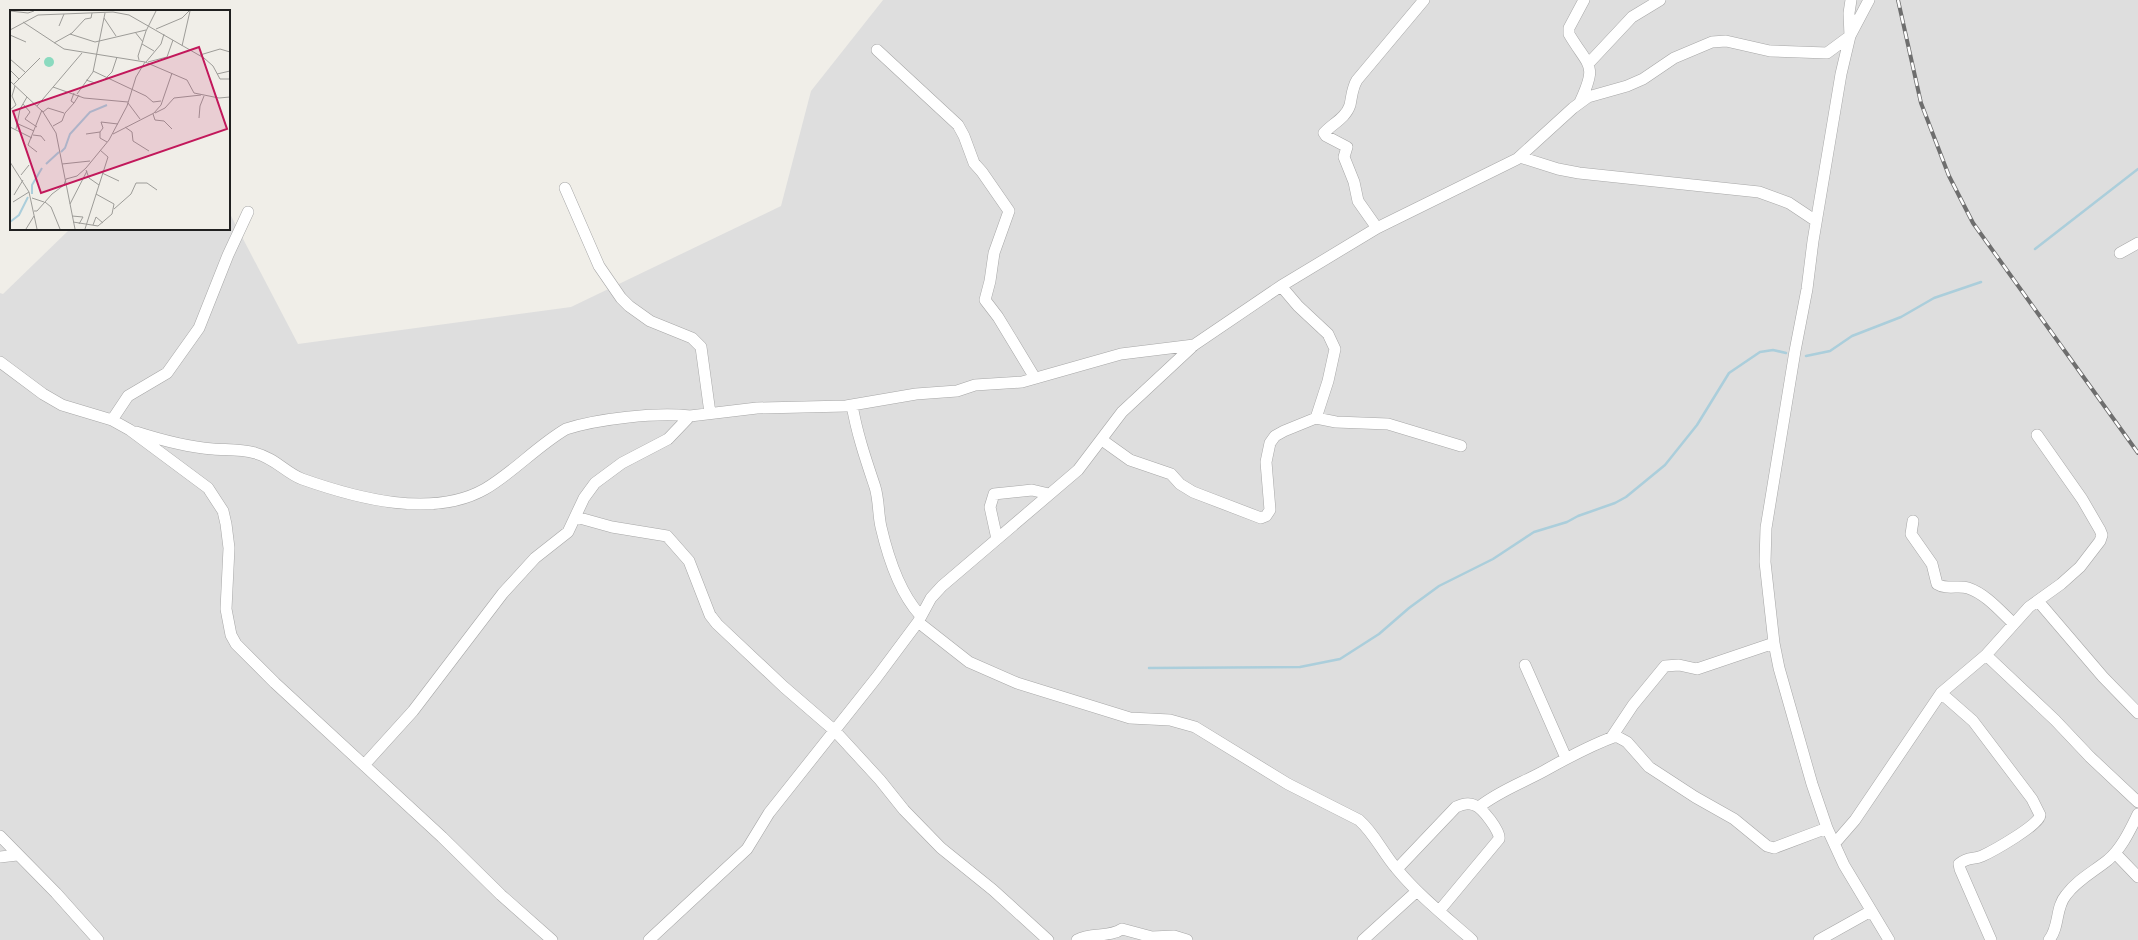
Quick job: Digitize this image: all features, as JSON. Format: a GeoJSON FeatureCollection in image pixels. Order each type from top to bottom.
{"type":"FeatureCollection","features":[{"type":"Feature","properties":{"kind":"street"},"geometry":{"type":"LineString","coordinates":[[1377,228],[1358,201],[1354,182],[1344,157],[1346,147],[1326,136],[1324,133],[1336,124],[1347,110],[1353,87],[1357,80],[1424,0]]}},
{"type":"Feature","properties":{"kind":"street"},"geometry":{"type":"LineString","coordinates":[[1580,102],[1591,76],[1588,64],[1569,34],[1569,28],[1584,0]]}},
{"type":"Feature","properties":{"kind":"street"},"geometry":{"type":"LineString","coordinates":[[1588,64],[1632,17],[1660,0]]}},
{"type":"Feature","properties":{"kind":"street"},"geometry":{"type":"LineString","coordinates":[[1850,36],[1849,13],[1851,0]]}},
{"type":"Feature","properties":{"kind":"street"},"geometry":{"type":"LineString","coordinates":[[1869,0],[1850,36],[1841,74],[1816,221],[1807,289],[1795,351],[1766,528],[1765,562],[1774,643],[1779,668],[1812,784],[1827,828],[1853,882],[1889,940]]}},
{"type":"Feature","properties":{"kind":"street"},"geometry":{"type":"LineString","coordinates":[[649,940],[687,903],[747,849],[768,813],[835,731],[942,586],[1048,494],[1078,470],[1122,412],[1194,345],[1281,286],[1377,228],[1507,165],[1520,157],[1580,102],[1588,97],[1627,86],[1643,79],[1674,58],[1712,42],[1726,41],[1770,51],[1827,54],[1850,36]]}},
{"type":"Feature","properties":{"kind":"street"},"geometry":{"type":"LineString","coordinates":[[877,50],[958,125],[964,136],[974,163],[990,182],[1009,211],[993,257],[990,282],[985,302],[998,317],[1035,378]]}},
{"type":"Feature","properties":{"kind":"street"},"geometry":{"type":"LineString","coordinates":[[1520,157],[1558,170],[1579,174],[1759,192],[1789,203],[1816,221]]}},
{"type":"Feature","properties":{"kind":"street"},"geometry":{"type":"LineString","coordinates":[[565,188],[599,266],[621,298],[645,318],[692,338],[701,347],[710,413]]}},
{"type":"Feature","properties":{"kind":"street"},"geometry":{"type":"LineString","coordinates":[[112,420],[128,396],[167,373],[199,328],[228,255],[248,212]]}},
{"type":"Feature","properties":{"kind":"street"},"geometry":{"type":"LineString","coordinates":[[2120,253],[2138,243]]}},
{"type":"Feature","properties":{"kind":"street"},"geometry":{"type":"LineString","coordinates":[[1281,286],[1298,306],[1328,334],[1335,349],[1316,418]]}},
{"type":"Feature","properties":{"kind":"street"},"geometry":{"type":"LineString","coordinates":[[130,430],[178,443],[256,453],[279,464],[301,479],[352,494],[385,501],[435,504],[467,496],[485,489],[566,430],[578,425],[661,414],[690,416],[757,408],[852,405],[916,394],[957,391],[975,385],[1022,382],[1121,354],[1194,345]]}},
{"type":"Feature","properties":{"kind":"street"},"geometry":{"type":"LineString","coordinates":[[0,362],[43,394],[62,405],[112,420],[130,430],[208,488],[223,511],[229,548],[227,570],[227,620],[231,635],[236,644],[275,683],[365,764],[501,896],[552,940]]}},
{"type":"Feature","properties":{"kind":"street"},"geometry":{"type":"LineString","coordinates":[[852,405],[856,430],[875,489],[881,526],[890,558],[905,596],[919,618],[969,662],[1017,683],[1130,718],[1170,720],[1195,728],[1288,784],[1358,820],[1366,826],[1397,869],[1417,891],[1472,940]]}},
{"type":"Feature","properties":{"kind":"street"},"geometry":{"type":"LineString","coordinates":[[365,764],[413,712],[503,593],[535,558],[562,538],[576,517],[584,498],[595,483],[622,463],[668,439],[690,416]]}},
{"type":"Feature","properties":{"kind":"street"},"geometry":{"type":"LineString","coordinates":[[1102,440],[1130,460],[1171,474],[1180,484],[1193,492],[1261,518],[1266,516],[1270,510],[1266,462],[1270,443],[1275,436],[1284,431],[1316,418],[1336,422],[1388,424],[1461,446]]}},
{"type":"Feature","properties":{"kind":"street"},"geometry":{"type":"LineString","coordinates":[[1835,844],[1855,820],[1941,693],[1986,655],[2013,623],[2038,600],[2061,584],[2080,567],[2091,555],[2102,536],[2082,499],[2037,435]]}},
{"type":"Feature","properties":{"kind":"street"},"geometry":{"type":"LineString","coordinates":[[997,539],[990,507],[994,494],[1021,490],[1038,490],[1048,494]]}},
{"type":"Feature","properties":{"kind":"street"},"geometry":{"type":"LineString","coordinates":[[576,517],[612,527],[667,536],[689,561],[710,615],[716,624],[778,682],[835,731],[880,780],[904,810],[941,848],[981,880],[1048,940]]}},
{"type":"Feature","properties":{"kind":"street"},"geometry":{"type":"LineString","coordinates":[[1913,521],[1911,534],[1932,564],[1937,584],[1944,587],[1968,588],[1977,592],[2013,623]]}},
{"type":"Feature","properties":{"kind":"street"},"geometry":{"type":"LineString","coordinates":[[2038,600],[2103,677],[2138,713]]}},
{"type":"Feature","properties":{"kind":"street"},"geometry":{"type":"LineString","coordinates":[[1611,738],[1632,705],[1665,666],[1679,665],[1697,670],[1774,643]]}},
{"type":"Feature","properties":{"kind":"street"},"geometry":{"type":"LineString","coordinates":[[1986,655],[2055,720],[2090,757],[2138,802]]}},
{"type":"Feature","properties":{"kind":"street"},"geometry":{"type":"LineString","coordinates":[[1525,665],[1566,758]]}},
{"type":"Feature","properties":{"kind":"street"},"geometry":{"type":"LineString","coordinates":[[1941,693],[1973,721],[2032,799],[2040,815],[2038,822],[2011,840],[1982,856],[1970,857],[1960,864],[1960,869],[1991,940]]}},
{"type":"Feature","properties":{"kind":"street"},"geometry":{"type":"LineString","coordinates":[[1479,807],[1492,797],[1566,758],[1611,738],[1620,737],[1649,767],[1695,797],[1734,818],[1767,846],[1774,848],[1827,828]]}},
{"type":"Feature","properties":{"kind":"street"},"geometry":{"type":"LineString","coordinates":[[1397,869],[1456,807],[1464,803],[1479,807],[1498,831],[1499,839],[1439,911]]}},
{"type":"Feature","properties":{"kind":"street"},"geometry":{"type":"LineString","coordinates":[[2049,940],[2055,931],[2061,903],[2065,896],[2076,883],[2115,853],[2123,843],[2138,814]]}},
{"type":"Feature","properties":{"kind":"street"},"geometry":{"type":"LineString","coordinates":[[0,836],[56,893],[98,940]]}},
{"type":"Feature","properties":{"kind":"street"},"geometry":{"type":"LineString","coordinates":[[2115,853],[2138,877]]}},
{"type":"Feature","properties":{"kind":"street"},"geometry":{"type":"LineString","coordinates":[[0,857],[17,855]]}},
{"type":"Feature","properties":{"kind":"street"},"geometry":{"type":"LineString","coordinates":[[1363,940],[1417,891]]}},
{"type":"Feature","properties":{"kind":"street"},"geometry":{"type":"LineString","coordinates":[[1819,940],[1871,910]]}},
{"type":"Feature","properties":{"kind":"street"},"geometry":{"type":"LineString","coordinates":[[1077,940],[1088,935],[1118,932],[1122,929],[1152,937],[1174,936],[1187,940]]}},
{"type":"Feature","properties":{"kind":"shaded area"},"geometry":{"type":"Polygon","coordinates":[[[883,0],[2138,0],[2138,940],[0,940],[0,293],[3,294],[69,230],[230,230],[230,214],[298,344],[571,307],[781,206],[811,91],[883,0]]]}},
{"type":"Feature","properties":{"kind":"waterway"},"geometry":{"type":"LineString","coordinates":[[2035,249],[2138,169]]}},
{"type":"Feature","properties":{"kind":"waterway"},"geometry":{"type":"LineString","coordinates":[[1806,356],[1830,351],[1852,336],[1901,317],[1934,298],[1981,282]]}},
{"type":"Feature","properties":{"kind":"waterway"},"geometry":{"type":"LineString","coordinates":[[1149,668],[1300,667],[1340,659],[1379,634],[1409,608],[1439,586],[1493,559],[1534,532],[1567,522],[1578,516],[1615,503],[1626,497],[1665,465],[1697,425],[1729,373],[1760,352],[1773,350],[1786,353]]}},
{"type":"Feature","properties":{"kind":"railway"},"geometry":{"type":"LineString","coordinates":[[1898,0],[1921,103],[1949,176],[1973,223],[2138,453]]}}]}
